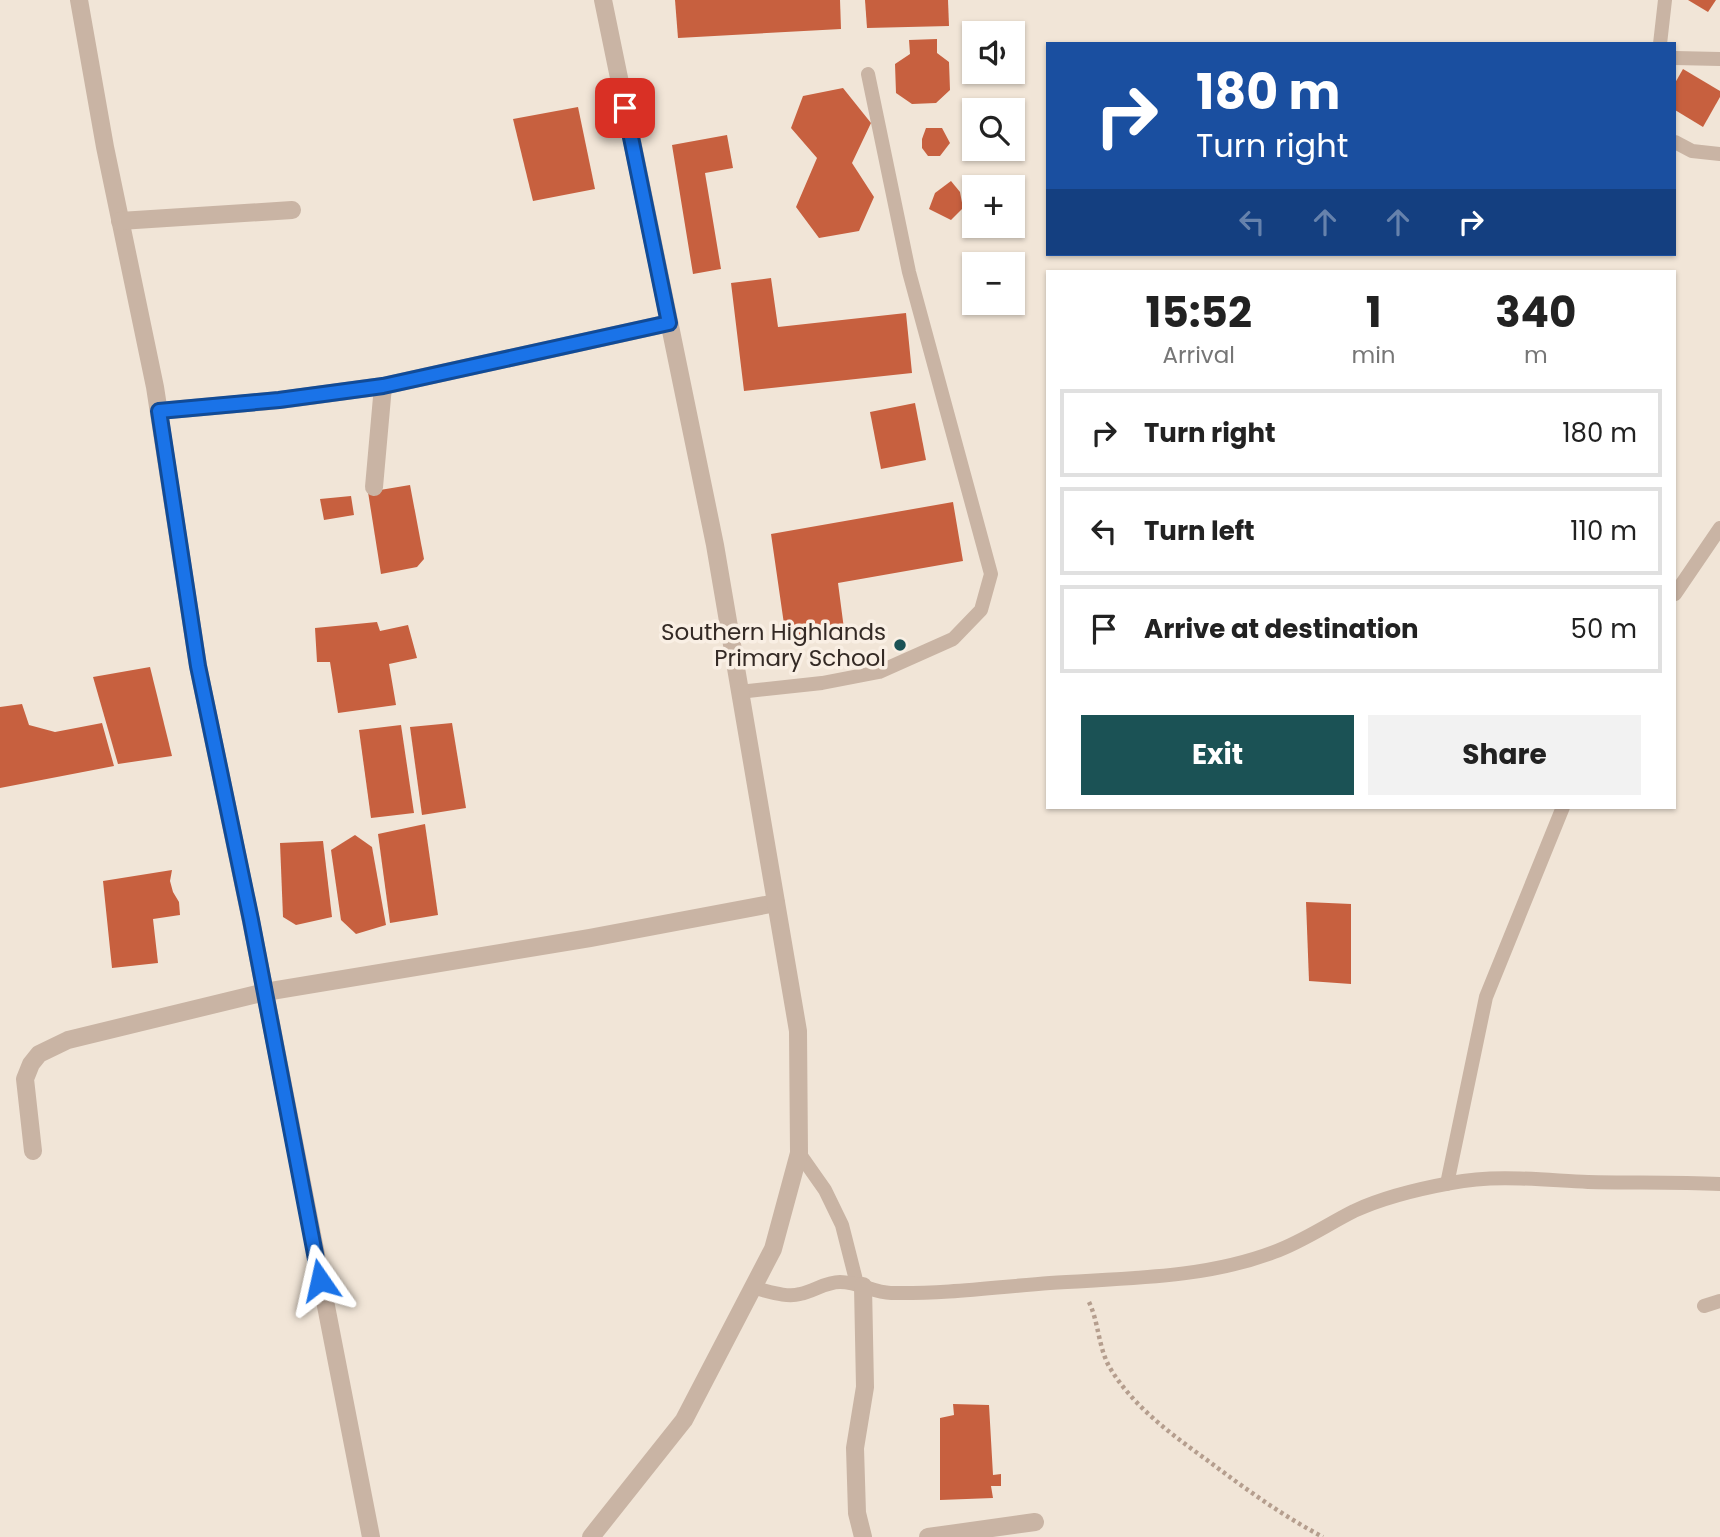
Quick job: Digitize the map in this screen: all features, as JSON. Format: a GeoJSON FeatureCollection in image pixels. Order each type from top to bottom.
{"type":"FeatureCollection","features":[{"type":"Feature","properties":{"kind":"street"},"geometry":{"type":"LineString","coordinates":[[79,0],[159,411],[198,666],[265,992],[371,1537]]}},
{"type":"Feature","properties":{"kind":"street"},"geometry":{"type":"LineString","coordinates":[[591,1537],[684,1420],[773,1249],[799,1153],[798,1031],[715,545],[603,0]]}},
{"type":"Feature","properties":{"kind":"street"},"geometry":{"type":"LineString","coordinates":[[120,221],[292,210]]}},
{"type":"Feature","properties":{"kind":"street"},"geometry":{"type":"LineString","coordinates":[[159,411],[279,400],[383,386],[669,323]]}},
{"type":"Feature","properties":{"kind":"street"},"geometry":{"type":"LineString","coordinates":[[374,487],[383,386]]}},
{"type":"Feature","properties":{"kind":"street"},"geometry":{"type":"LineString","coordinates":[[33,1152],[25,1079],[39,1054],[68,1041],[265,992],[776,904]]}},
{"type":"Feature","properties":{"kind":"street"},"geometry":{"type":"LineString","coordinates":[[860,1285],[864,1387],[855,1448],[856,1504],[863,1537]]}},
{"type":"Feature","properties":{"kind":"street"},"geometry":{"type":"LineString","coordinates":[[928,1537],[1035,1522]]}},
{"type":"Feature","properties":{"kind":"lane"},"geometry":{"type":"LineString","coordinates":[[1660,42],[1665,0]]}},
{"type":"Feature","properties":{"kind":"lane"},"geometry":{"type":"LineString","coordinates":[[1676,58],[1720,59]]}},
{"type":"Feature","properties":{"kind":"lane"},"geometry":{"type":"LineString","coordinates":[[739,692],[879,672],[953,639],[981,610],[991,574],[909,272],[868,74]]}},
{"type":"Feature","properties":{"kind":"lane"},"geometry":{"type":"LineString","coordinates":[[1676,143],[1692,151],[1720,154]]}},
{"type":"Feature","properties":{"kind":"lane"},"geometry":{"type":"LineString","coordinates":[[1676,593],[1720,528]]}},
{"type":"Feature","properties":{"kind":"lane"},"geometry":{"type":"LineString","coordinates":[[1447,1184],[1486,997],[1562,809]]}},
{"type":"Feature","properties":{"kind":"lane"},"geometry":{"type":"LineString","coordinates":[[799,1153],[825,1190],[842,1225],[860,1285]]}},
{"type":"Feature","properties":{"kind":"lane"},"geometry":{"type":"LineString","coordinates":[[754,1288],[794,1295],[803,1294],[823,1284],[860,1285],[884,1293],[915,1294],[1137,1280],[1236,1264],[1276,1252],[1357,1210],[1420,1189],[1447,1184],[1510,1177],[1590,1182],[1720,1184]]}},
{"type":"Feature","properties":{"kind":"lane"},"geometry":{"type":"LineString","coordinates":[[1704,1306],[1720,1301]]}},
{"type":"Feature","properties":{"kind":"path"},"geometry":{"type":"LineString","coordinates":[[1080,1282],[1094,1313],[1101,1350],[1126,1390],[1167,1431],[1284,1516],[1323,1537]]}},
{"type":"Feature","properties":{"kind":"building"},"geometry":{"type":"Polygon","coordinates":[[[675,0],[840,0],[841,29],[678,38],[675,0]]]}},
{"type":"Feature","properties":{"kind":"building"},"geometry":{"type":"Polygon","coordinates":[[[865,0],[948,0],[949,26],[867,28],[865,0]]]}},
{"type":"Feature","properties":{"kind":"building"},"geometry":{"type":"Polygon","coordinates":[[[1688,0],[1716,0],[1708,12],[1688,0]]]}},
{"type":"Feature","properties":{"kind":"building"},"geometry":{"type":"Polygon","coordinates":[[[937,39],[937,53],[949,62],[950,90],[936,103],[912,104],[896,93],[895,64],[910,54],[909,40],[937,39]]]}},
{"type":"Feature","properties":{"kind":"building"},"geometry":{"type":"Polygon","coordinates":[[[1683,69],[1720,91],[1720,97],[1703,127],[1676,111],[1676,81],[1683,69]]]}},
{"type":"Feature","properties":{"kind":"building"},"geometry":{"type":"Polygon","coordinates":[[[843,88],[871,123],[852,163],[874,197],[859,231],[819,238],[796,207],[817,158],[791,128],[803,96],[843,88]]]}},
{"type":"Feature","properties":{"kind":"building"},"geometry":{"type":"Polygon","coordinates":[[[578,107],[595,189],[533,201],[513,119],[578,107]]]}},
{"type":"Feature","properties":{"kind":"building"},"geometry":{"type":"Polygon","coordinates":[[[926,128],[942,128],[950,143],[940,156],[928,156],[922,148],[926,128]]]}},
{"type":"Feature","properties":{"kind":"building"},"geometry":{"type":"Polygon","coordinates":[[[727,135],[733,168],[705,173],[721,269],[693,274],[672,145],[727,135]]]}},
{"type":"Feature","properties":{"kind":"building"},"geometry":{"type":"Polygon","coordinates":[[[951,181],[960,192],[962,209],[951,220],[929,209],[935,193],[951,181]]]}},
{"type":"Feature","properties":{"kind":"building"},"geometry":{"type":"Polygon","coordinates":[[[771,278],[778,327],[906,313],[912,373],[744,391],[731,283],[771,278]]]}},
{"type":"Feature","properties":{"kind":"building"},"geometry":{"type":"Polygon","coordinates":[[[915,403],[926,460],[881,469],[870,412],[915,403]]]}},
{"type":"Feature","properties":{"kind":"building"},"geometry":{"type":"Polygon","coordinates":[[[410,485],[424,559],[417,567],[381,574],[368,492],[410,485]]]}},
{"type":"Feature","properties":{"kind":"building"},"geometry":{"type":"Polygon","coordinates":[[[351,496],[354,515],[324,520],[320,499],[351,496]]]}},
{"type":"Feature","properties":{"kind":"building"},"geometry":{"type":"Polygon","coordinates":[[[953,502],[963,561],[838,583],[844,629],[786,638],[771,534],[953,502]]]}},
{"type":"Feature","properties":{"kind":"building"},"geometry":{"type":"Polygon","coordinates":[[[377,622],[380,631],[408,625],[417,658],[389,664],[396,705],[338,713],[330,662],[317,662],[315,628],[377,622]]]}},
{"type":"Feature","properties":{"kind":"building"},"geometry":{"type":"Polygon","coordinates":[[[150,667],[172,756],[118,764],[93,677],[150,667]]]}},
{"type":"Feature","properties":{"kind":"building"},"geometry":{"type":"Polygon","coordinates":[[[22,704],[29,725],[55,732],[102,723],[114,766],[0,788],[0,707],[22,704]]]}},
{"type":"Feature","properties":{"kind":"building"},"geometry":{"type":"Polygon","coordinates":[[[452,723],[466,808],[422,815],[410,727],[452,723]]]}},
{"type":"Feature","properties":{"kind":"building"},"geometry":{"type":"Polygon","coordinates":[[[401,725],[414,813],[371,818],[359,730],[401,725]]]}},
{"type":"Feature","properties":{"kind":"building"},"geometry":{"type":"Polygon","coordinates":[[[425,824],[438,915],[390,923],[378,834],[425,824]]]}},
{"type":"Feature","properties":{"kind":"building"},"geometry":{"type":"Polygon","coordinates":[[[355,835],[372,847],[386,925],[356,934],[341,920],[331,850],[355,835]]]}},
{"type":"Feature","properties":{"kind":"building"},"geometry":{"type":"Polygon","coordinates":[[[323,841],[332,917],[296,925],[283,917],[280,843],[323,841]]]}},
{"type":"Feature","properties":{"kind":"building"},"geometry":{"type":"Polygon","coordinates":[[[172,870],[170,881],[179,902],[180,915],[153,919],[158,963],[112,968],[103,881],[172,870]]]}},
{"type":"Feature","properties":{"kind":"building"},"geometry":{"type":"Polygon","coordinates":[[[1306,902],[1351,904],[1351,984],[1309,981],[1306,902]]]}},
{"type":"Feature","properties":{"kind":"building"},"geometry":{"type":"Polygon","coordinates":[[[953,1404],[989,1405],[993,1475],[1001,1474],[1001,1486],[991,1486],[993,1498],[940,1500],[940,1418],[954,1415],[953,1404]]]}},
{"type":"Feature","properties":{"kind":"place","name":"Southern Highlands Primary School"},"geometry":{"type":"Point","coordinates":[900,645]}},
{"type":"Feature","properties":{"kind":"route"},"geometry":{"type":"LineString","coordinates":[[320,1280],[251,920],[198,666],[159,411],[279,400],[383,386],[669,323],[625,108]]}}]}
